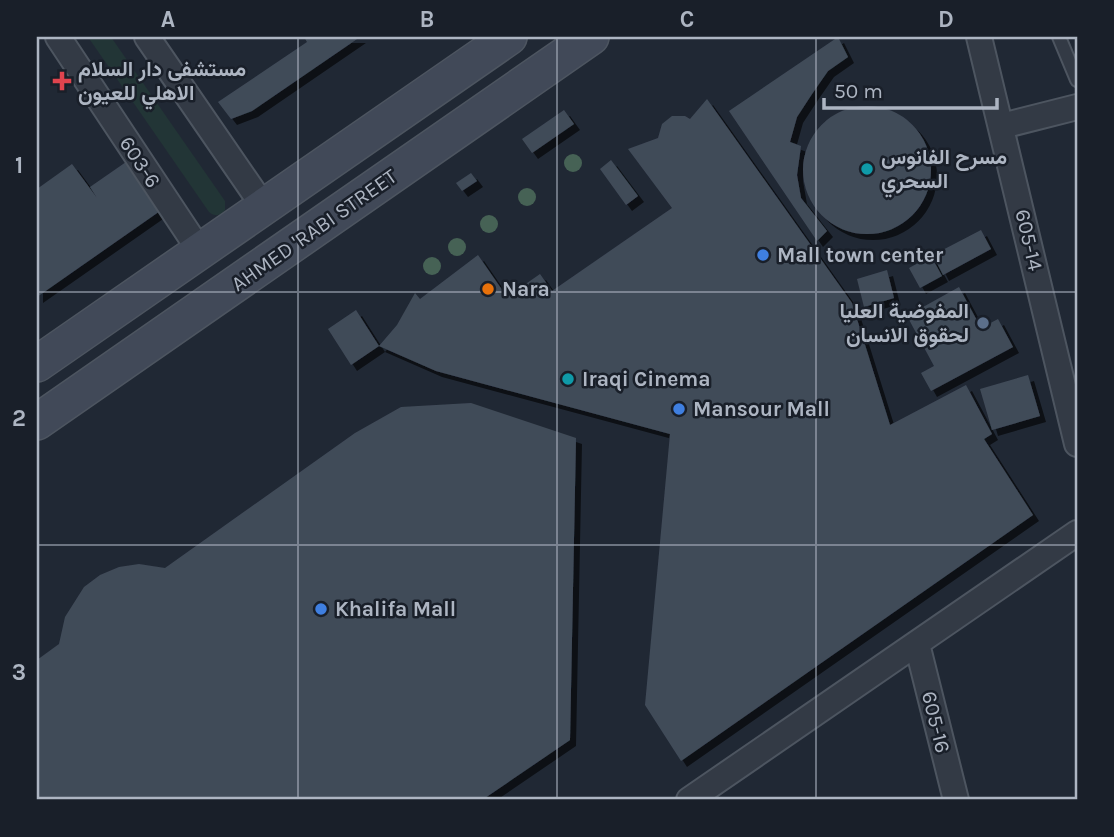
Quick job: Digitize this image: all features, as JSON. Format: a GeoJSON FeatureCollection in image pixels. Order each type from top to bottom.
{"type":"FeatureCollection","features":[{"type":"Feature","properties":{"kind":"main road"},"geometry":{"type":"LineString","coordinates":[[37,365],[509,37]]}},
{"type":"Feature","properties":{"kind":"main road","name":"AHMED 'RABI STREET"},"geometry":{"type":"LineString","coordinates":[[37,422],[591,37]]}},
{"type":"Feature","properties":{"kind":"street","name":"603-6"},"geometry":{"type":"LineString","coordinates":[[58,37],[200,251]]}},
{"type":"Feature","properties":{"kind":"street"},"geometry":{"type":"LineString","coordinates":[[146,37],[264,207]]}},
{"type":"Feature","properties":{"kind":"street","name":"605-14"},"geometry":{"type":"LineString","coordinates":[[979,37],[1077,444]]}},
{"type":"Feature","properties":{"kind":"street"},"geometry":{"type":"LineString","coordinates":[[1002,126],[1077,107]]}},
{"type":"Feature","properties":{"kind":"street"},"geometry":{"type":"LineString","coordinates":[[689,800],[1077,533]]}},
{"type":"Feature","properties":{"kind":"street","name":"605-16"},"geometry":{"type":"LineString","coordinates":[[917,643],[956,800]]}},
{"type":"Feature","properties":{"kind":"street"},"geometry":{"type":"LineString","coordinates":[[724,776],[730,800]]}},
{"type":"Feature","properties":{"kind":"lane"},"geometry":{"type":"LineString","coordinates":[[1059,37],[1077,80]]}},
{"type":"Feature","properties":{"kind":"shaded area"},"geometry":{"type":"Polygon","coordinates":[[[88,37],[111,37],[225,201],[222,214],[209,212],[88,37]]]}},
{"type":"Feature","properties":{"kind":"building"},"geometry":{"type":"Polygon","coordinates":[[[304,37],[360,37],[252,111],[231,119],[218,102],[307,42],[304,37]]]}},
{"type":"Feature","properties":{"kind":"building"},"geometry":{"type":"Polygon","coordinates":[[[838,37],[848,57],[828,71],[812,94],[797,117],[790,142],[801,146],[797,175],[801,198],[827,231],[817,241],[729,111],[838,37]]]}},
{"type":"Feature","properties":{"kind":"building"},"geometry":{"type":"Polygon","coordinates":[[[707,99],[852,303],[890,425],[966,385],[992,434],[984,439],[1033,515],[681,761],[645,705],[670,434],[436,371],[379,346],[397,325],[415,293],[420,299],[478,255],[507,297],[540,274],[552,291],[672,208],[628,149],[658,138],[662,124],[672,116],[685,116],[690,119],[707,99]]]}},
{"type":"Feature","properties":{"kind":"building","name":"مسرح الفانوس السحري"},"geometry":{"type":"Polygon","coordinates":[[[867,106],[892,111],[912,125],[926,145],[931,170],[926,195],[912,215],[892,229],[867,234],[842,229],[822,215],[808,195],[803,170],[808,145],[822,125],[842,111],[867,106]]]}},
{"type":"Feature","properties":{"kind":"building"},"geometry":{"type":"Polygon","coordinates":[[[564,110],[574,124],[532,153],[522,139],[564,110]]]}},
{"type":"Feature","properties":{"kind":"building"},"geometry":{"type":"Polygon","coordinates":[[[611,160],[638,196],[626,205],[600,169],[611,160]]]}},
{"type":"Feature","properties":{"kind":"building"},"geometry":{"type":"Polygon","coordinates":[[[126,162],[160,211],[37,297],[37,189],[72,164],[97,198],[90,187],[126,162]]]}},
{"type":"Feature","properties":{"kind":"building"},"geometry":{"type":"Polygon","coordinates":[[[471,173],[477,181],[462,191],[456,183],[471,173]]]}},
{"type":"Feature","properties":{"kind":"building"},"geometry":{"type":"Polygon","coordinates":[[[981,230],[991,249],[943,275],[933,255],[981,230]]]}},
{"type":"Feature","properties":{"kind":"building"},"geometry":{"type":"Polygon","coordinates":[[[931,256],[942,276],[920,288],[909,268],[931,256]]]}},
{"type":"Feature","properties":{"kind":"building"},"geometry":{"type":"Polygon","coordinates":[[[887,270],[894,298],[864,307],[857,279],[887,270]]]}},
{"type":"Feature","properties":{"kind":"building"},"geometry":{"type":"Polygon","coordinates":[[[959,287],[981,328],[998,319],[1013,347],[931,391],[921,373],[934,366],[907,316],[959,287]]]}},
{"type":"Feature","properties":{"kind":"building"},"geometry":{"type":"Polygon","coordinates":[[[356,310],[379,346],[351,365],[328,329],[356,310]]]}},
{"type":"Feature","properties":{"kind":"building"},"geometry":{"type":"Polygon","coordinates":[[[1028,375],[1040,416],[992,430],[980,389],[1028,375]]]}},
{"type":"Feature","properties":{"kind":"building","name":"Khalifa Mall"},"geometry":{"type":"Polygon","coordinates":[[[471,403],[576,438],[570,740],[482,800],[37,800],[37,660],[59,644],[65,617],[84,587],[100,575],[119,567],[139,564],[165,568],[355,433],[401,407],[471,403]]]}},
{"type":"Feature","properties":{"kind":"place","name":"مستشفى دار السلام الاهلي للعيون"},"geometry":{"type":"Point","coordinates":[62,81]}},
{"type":"Feature","properties":{"kind":"place","name":"مسرح الفانوس السحري"},"geometry":{"type":"Point","coordinates":[867,169]}},
{"type":"Feature","properties":{"kind":"place","name":"Mall town center"},"geometry":{"type":"Point","coordinates":[763,255]}},
{"type":"Feature","properties":{"kind":"place","name":"Nara"},"geometry":{"type":"Point","coordinates":[488,289]}},
{"type":"Feature","properties":{"kind":"place","name":"المفوضية العليا لحقوق الانسان"},"geometry":{"type":"Point","coordinates":[983,323]}},
{"type":"Feature","properties":{"kind":"place","name":"Iraqi Cinema"},"geometry":{"type":"Point","coordinates":[568,379]}},
{"type":"Feature","properties":{"kind":"place","name":"Mansour Mall"},"geometry":{"type":"Point","coordinates":[679,409]}},
{"type":"Feature","properties":{"kind":"place","name":"Khalifa Mall"},"geometry":{"type":"Point","coordinates":[321,609]}}]}
